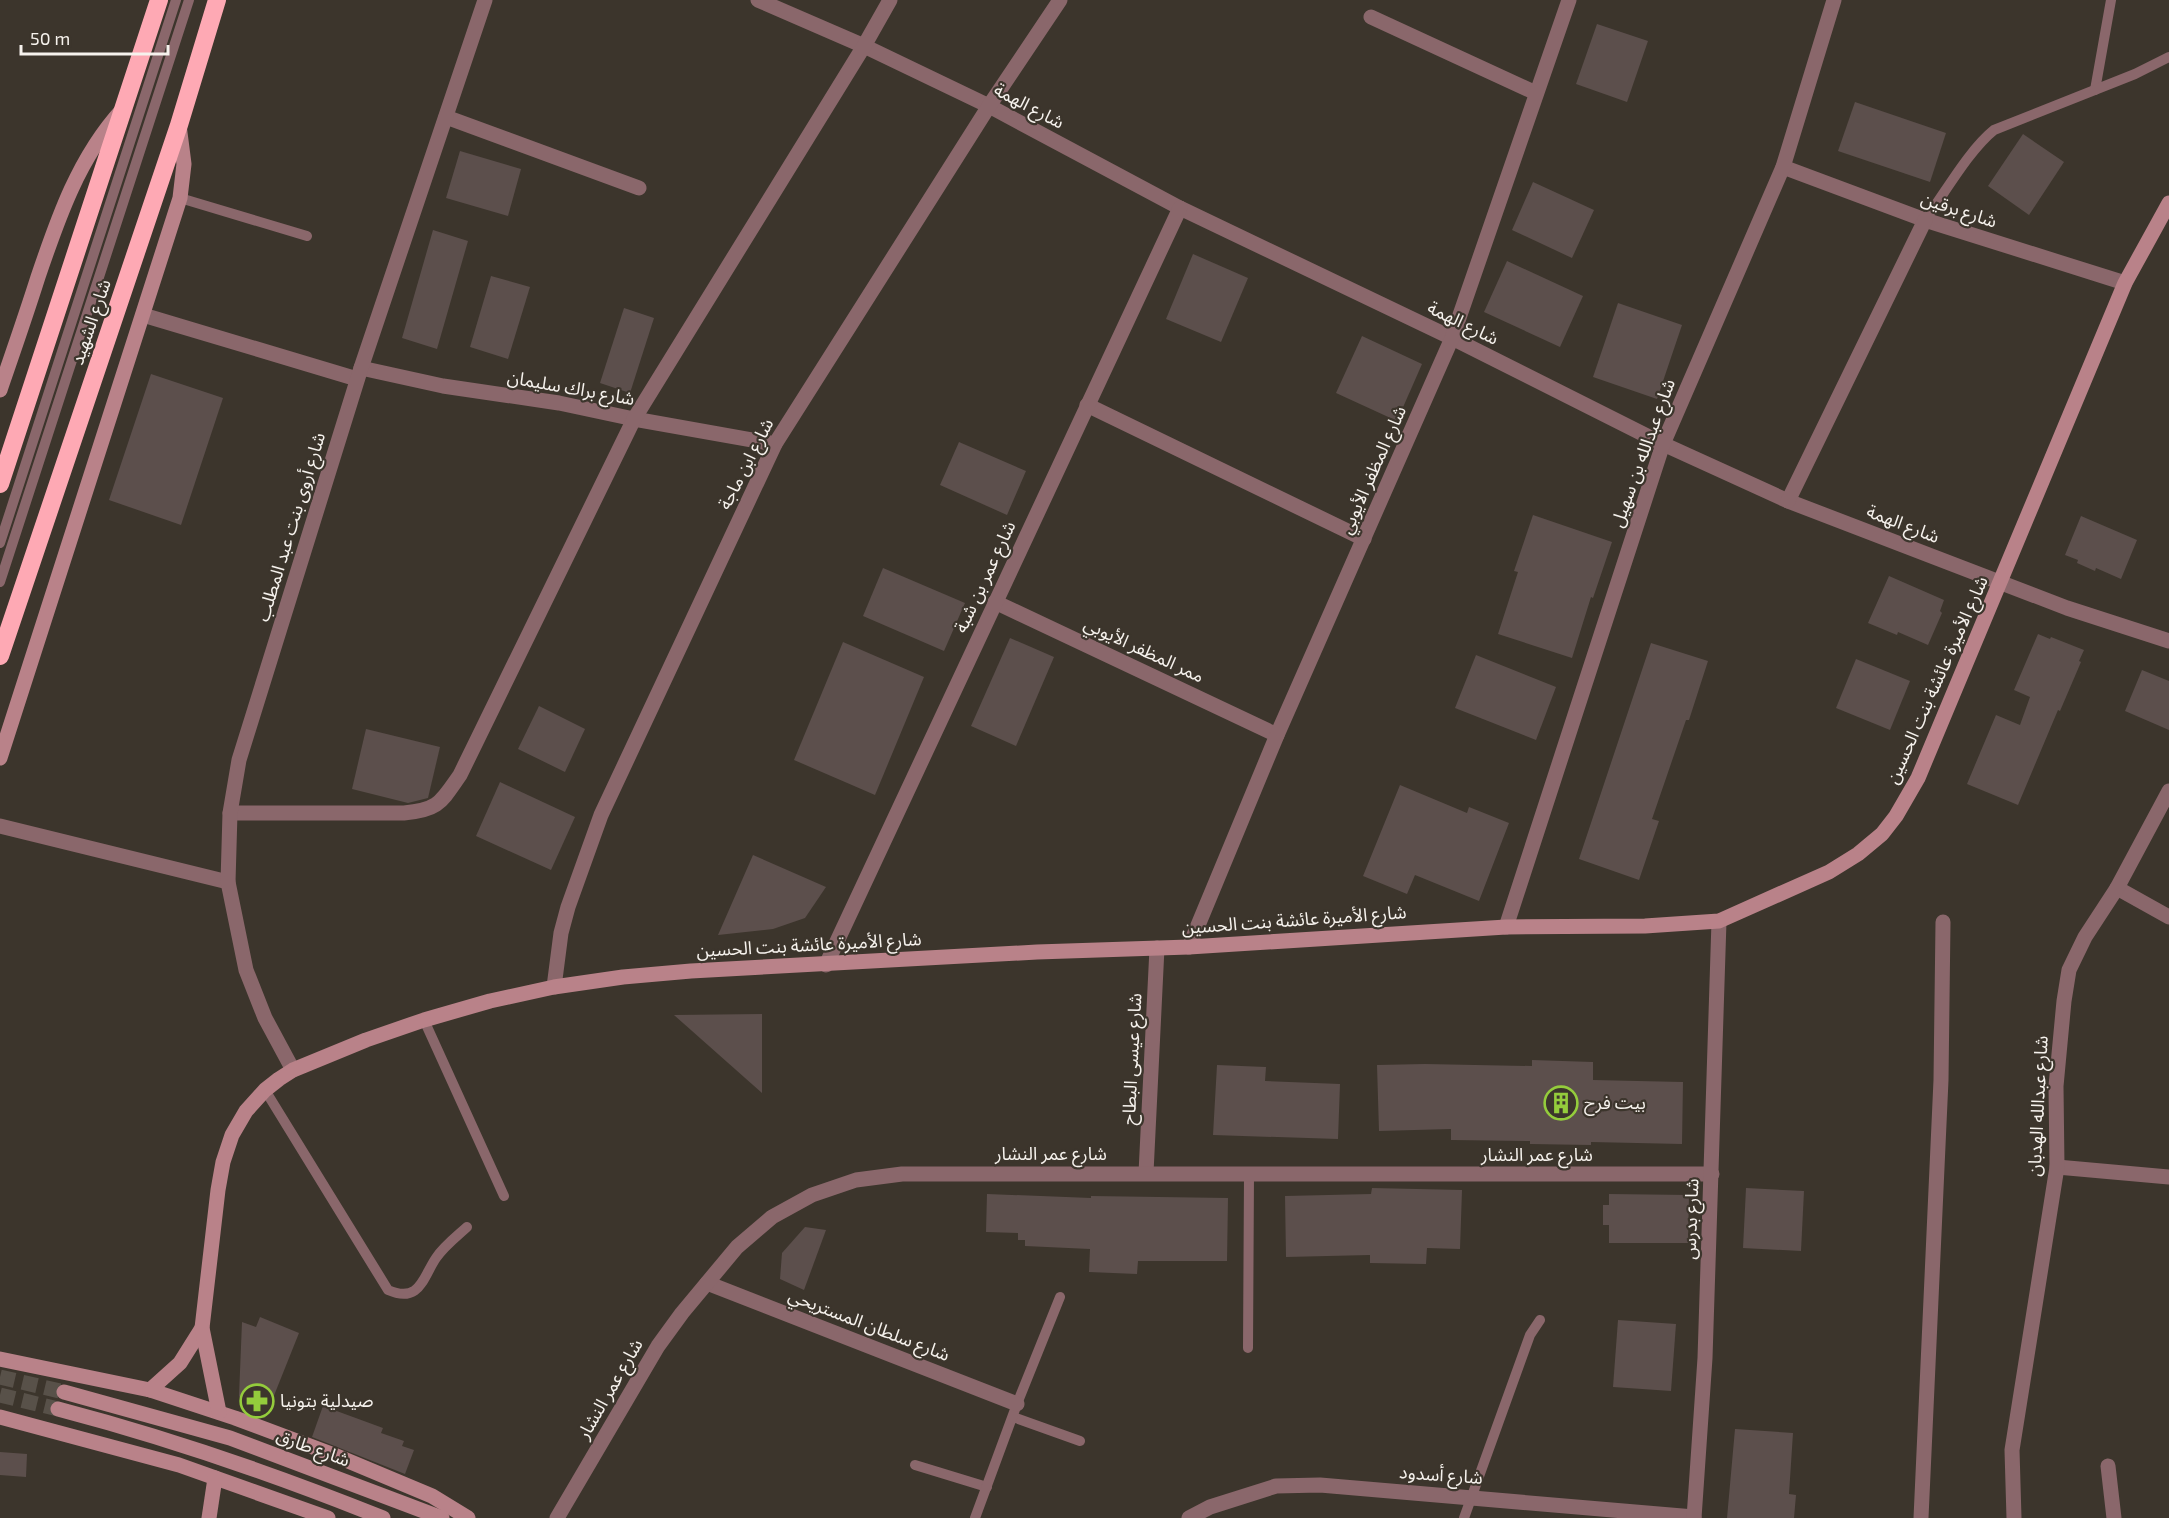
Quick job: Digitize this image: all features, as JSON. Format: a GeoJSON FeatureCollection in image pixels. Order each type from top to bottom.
{"type":"FeatureCollection","features":[{"type":"Feature","properties":{"kind":"highway","name":"شارع الشهيد"},"geometry":{"type":"LineString","coordinates":[[0,484],[159,0]]}},
{"type":"Feature","properties":{"kind":"highway","name":"شارع الشهيد"},"geometry":{"type":"LineString","coordinates":[[0,656],[179,125],[217,0]]}},
{"type":"Feature","properties":{"kind":"street","name":"شارع أروى بنت عبد المطلب"},"geometry":{"type":"LineString","coordinates":[[293,1070],[265,1018],[246,970],[228,882],[230,813],[239,760],[359,374],[485,0]]}},
{"type":"Feature","properties":{"kind":"street","name":"شارع الهمة"},"geometry":{"type":"LineString","coordinates":[[758,0],[864,46],[989,106],[1180,208],[1452,338],[1663,444],[1788,501],[2067,608],[2169,641]]}},
{"type":"Feature","properties":{"kind":"street"},"geometry":{"type":"LineString","coordinates":[[230,813],[404,813],[424,811],[443,799],[460,775],[634,419],[890,0]]}},
{"type":"Feature","properties":{"kind":"street","name":"شارع ابن ماجة"},"geometry":{"type":"LineString","coordinates":[[554,987],[567,907],[601,815],[775,444],[989,106],[1060,0]]}},
{"type":"Feature","properties":{"kind":"street","name":"شارع المظفر الأيوبي"},"geometry":{"type":"LineString","coordinates":[[1189,947],[1277,735],[1452,338],[1569,0]]}},
{"type":"Feature","properties":{"kind":"street","name":"شارع عبدالله بن سهيل"},"geometry":{"type":"LineString","coordinates":[[1506,927],[1663,444],[1783,167],[1834,0]]}},
{"type":"Feature","properties":{"kind":"street"},"geometry":{"type":"LineString","coordinates":[[1371,17],[1536,93]]}},
{"type":"Feature","properties":{"kind":"street"},"geometry":{"type":"LineString","coordinates":[[0,390],[64,205],[105,128],[126,106]]}},
{"type":"Feature","properties":{"kind":"street"},"geometry":{"type":"LineString","coordinates":[[446,117],[639,188]]}},
{"type":"Feature","properties":{"kind":"street"},"geometry":{"type":"LineString","coordinates":[[0,758],[180,198],[183,164],[179,125]]}},
{"type":"Feature","properties":{"kind":"street","name":"شارع برقين"},"geometry":{"type":"LineString","coordinates":[[1783,167],[1925,220],[2125,282]]}},
{"type":"Feature","properties":{"kind":"street","name":"شارع الأميرة عائشة بنت الحسين"},"geometry":{"type":"LineString","coordinates":[[219,1413],[202,1328],[223,1162],[232,1135],[246,1111],[265,1090],[293,1070],[366,1040],[424,1020],[490,1001],[554,987],[680,972],[1036,952],[1189,947],[1506,927],[1645,926],[1719,921],[1829,872],[1858,854],[1882,834],[1896,816],[1918,778],[2125,282],[2169,203]]}},
{"type":"Feature","properties":{"kind":"street","name":"شارع عمر بن شبة"},"geometry":{"type":"LineString","coordinates":[[826,965],[1180,208]]}},
{"type":"Feature","properties":{"kind":"street"},"geometry":{"type":"LineString","coordinates":[[1788,501],[1925,220]]}},
{"type":"Feature","properties":{"kind":"street","name":"شارع براك سليمان"},"geometry":{"type":"LineString","coordinates":[[143,315],[359,374],[559,403],[775,444]]}},
{"type":"Feature","properties":{"kind":"street"},"geometry":{"type":"LineString","coordinates":[[1087,405],[1364,539]]}},
{"type":"Feature","properties":{"kind":"street","name":"ممر المظفر الأيوبي"},"geometry":{"type":"LineString","coordinates":[[995,602],[1277,735]]}},
{"type":"Feature","properties":{"kind":"street","name":"شارع عبدالله الهدبان"},"geometry":{"type":"LineString","coordinates":[[2014,1518],[2013,1441],[2057,1167],[2056,1086],[2069,970],[2085,937],[2117,888],[2169,791]]}},
{"type":"Feature","properties":{"kind":"street"},"geometry":{"type":"LineString","coordinates":[[0,826],[228,882]]}},
{"type":"Feature","properties":{"kind":"street"},"geometry":{"type":"LineString","coordinates":[[2117,888],[2169,917]]}},
{"type":"Feature","properties":{"kind":"street","name":"شارع بدرس"},"geometry":{"type":"LineString","coordinates":[[1694,1517],[1705,1358],[1719,921]]}},
{"type":"Feature","properties":{"kind":"street"},"geometry":{"type":"LineString","coordinates":[[1921,1518],[1941,1080],[1943,922]]}},
{"type":"Feature","properties":{"kind":"street","name":"شارع عيسى البطاح"},"geometry":{"type":"LineString","coordinates":[[1146,1173],[1157,948]]}},
{"type":"Feature","properties":{"kind":"street"},"geometry":{"type":"LineString","coordinates":[[2057,1167],[2169,1177]]}},
{"type":"Feature","properties":{"kind":"street","name":"شارع عمر النشار"},"geometry":{"type":"LineString","coordinates":[[557,1518],[658,1346],[737,1247],[772,1217],[812,1195],[856,1180],[902,1173],[1712,1174]]}},
{"type":"Feature","properties":{"kind":"street","name":"شارع سلطان المستريحي"},"geometry":{"type":"LineString","coordinates":[[707,1283],[1015,1410]]}},
{"type":"Feature","properties":{"kind":"street","name":"شارع الأميرة عائشة بنت الحسين"},"geometry":{"type":"LineString","coordinates":[[150,1390],[180,1363],[202,1328]]}},
{"type":"Feature","properties":{"kind":"street"},"geometry":{"type":"LineString","coordinates":[[0,1359],[150,1390],[219,1413],[334,1455],[432,1496],[468,1518]]}},
{"type":"Feature","properties":{"kind":"street","name":"شارع طارق"},"geometry":{"type":"LineString","coordinates":[[64,1392],[230,1438],[442,1518]]}},
{"type":"Feature","properties":{"kind":"street"},"geometry":{"type":"LineString","coordinates":[[58,1409],[184,1444],[322,1493],[383,1518]]}},
{"type":"Feature","properties":{"kind":"street"},"geometry":{"type":"LineString","coordinates":[[0,1417],[179,1465],[328,1518]]}},
{"type":"Feature","properties":{"kind":"street"},"geometry":{"type":"LineString","coordinates":[[2108,1466],[2114,1518]]}},
{"type":"Feature","properties":{"kind":"street"},"geometry":{"type":"LineString","coordinates":[[209,1518],[215,1478]]}},
{"type":"Feature","properties":{"kind":"street","name":"شارع أسدود"},"geometry":{"type":"LineString","coordinates":[[1189,1518],[1210,1507],[1276,1486],[1320,1485],[1694,1517]]}},
{"type":"Feature","properties":{"kind":"lane"},"geometry":{"type":"LineString","coordinates":[[0,543],[176,0]]}},
{"type":"Feature","properties":{"kind":"lane"},"geometry":{"type":"LineString","coordinates":[[0,582],[189,0]]}},
{"type":"Feature","properties":{"kind":"lane"},"geometry":{"type":"LineString","coordinates":[[2095,90],[2111,0]]}},
{"type":"Feature","properties":{"kind":"lane"},"geometry":{"type":"LineString","coordinates":[[1925,220],[1984,138],[1994,130],[2135,74],[2169,57]]}},
{"type":"Feature","properties":{"kind":"lane"},"geometry":{"type":"LineString","coordinates":[[180,198],[307,236]]}},
{"type":"Feature","properties":{"kind":"lane"},"geometry":{"type":"LineString","coordinates":[[424,1020],[504,1196]]}},
{"type":"Feature","properties":{"kind":"lane"},"geometry":{"type":"LineString","coordinates":[[265,1090],[388,1290],[398,1294],[407,1294],[419,1288],[443,1249],[467,1227]]}},
{"type":"Feature","properties":{"kind":"lane"},"geometry":{"type":"LineString","coordinates":[[1248,1348],[1249,1175]]}},
{"type":"Feature","properties":{"kind":"lane"},"geometry":{"type":"LineString","coordinates":[[975,1518],[1060,1298]]}},
{"type":"Feature","properties":{"kind":"lane"},"geometry":{"type":"LineString","coordinates":[[1464,1518],[1530,1335],[1540,1320]]}},
{"type":"Feature","properties":{"kind":"lane"},"geometry":{"type":"LineString","coordinates":[[1015,1410],[1080,1441]]}},
{"type":"Feature","properties":{"kind":"lane"},"geometry":{"type":"LineString","coordinates":[[915,1465],[987,1487]]}},
{"type":"Feature","properties":{"kind":"building"},"geometry":{"type":"Polygon","coordinates":[[[1597,24],[1648,41],[1627,102],[1576,84],[1597,24]]]}},
{"type":"Feature","properties":{"kind":"building"},"geometry":{"type":"Polygon","coordinates":[[[1855,102],[1946,133],[1930,182],[1838,151],[1855,102]]]}},
{"type":"Feature","properties":{"kind":"building"},"geometry":{"type":"Polygon","coordinates":[[[2023,134],[2064,162],[2029,215],[1988,186],[2023,134]]]}},
{"type":"Feature","properties":{"kind":"building"},"geometry":{"type":"Polygon","coordinates":[[[460,151],[521,169],[508,216],[446,198],[460,151]]]}},
{"type":"Feature","properties":{"kind":"building"},"geometry":{"type":"Polygon","coordinates":[[[1533,182],[1594,210],[1572,258],[1512,230],[1533,182]]]}},
{"type":"Feature","properties":{"kind":"building"},"geometry":{"type":"Polygon","coordinates":[[[433,230],[468,241],[437,349],[402,338],[433,230]]]}},
{"type":"Feature","properties":{"kind":"building"},"geometry":{"type":"Polygon","coordinates":[[[1193,254],[1248,278],[1221,342],[1166,319],[1193,254]]]}},
{"type":"Feature","properties":{"kind":"building"},"geometry":{"type":"Polygon","coordinates":[[[1507,261],[1583,296],[1560,347],[1484,312],[1507,261]]]}},
{"type":"Feature","properties":{"kind":"building"},"geometry":{"type":"Polygon","coordinates":[[[491,276],[530,287],[508,359],[470,347],[491,276]]]}},
{"type":"Feature","properties":{"kind":"building"},"geometry":{"type":"Polygon","coordinates":[[[1618,303],[1682,325],[1657,399],[1593,377],[1618,303]]]}},
{"type":"Feature","properties":{"kind":"building"},"geometry":{"type":"Polygon","coordinates":[[[624,308],[654,318],[630,393],[600,383],[624,308]]]}},
{"type":"Feature","properties":{"kind":"building"},"geometry":{"type":"Polygon","coordinates":[[[1362,336],[1422,364],[1397,421],[1336,393],[1362,336]]]}},
{"type":"Feature","properties":{"kind":"building"},"geometry":{"type":"Polygon","coordinates":[[[151,374],[223,398],[181,525],[109,500],[151,374]]]}},
{"type":"Feature","properties":{"kind":"building"},"geometry":{"type":"Polygon","coordinates":[[[959,442],[1026,471],[1007,515],[940,485],[959,442]]]}},
{"type":"Feature","properties":{"kind":"building"},"geometry":{"type":"Polygon","coordinates":[[[1533,515],[1612,542],[1593,598],[1591,597],[1572,658],[1498,634],[1518,572],[1514,571],[1533,515]]]}},
{"type":"Feature","properties":{"kind":"building"},"geometry":{"type":"Polygon","coordinates":[[[2081,516],[2137,540],[2121,579],[2096,568],[2095,571],[2065,555],[2081,516]]]}},
{"type":"Feature","properties":{"kind":"building"},"geometry":{"type":"Polygon","coordinates":[[[883,568],[965,603],[944,651],[863,616],[883,568]]]}},
{"type":"Feature","properties":{"kind":"building"},"geometry":{"type":"Polygon","coordinates":[[[1889,576],[1944,600],[1940,611],[1942,613],[1928,645],[1898,632],[1897,635],[1868,623],[1889,576]]]}},
{"type":"Feature","properties":{"kind":"building"},"geometry":{"type":"Polygon","coordinates":[[[2038,634],[2084,650],[2079,661],[2081,662],[2018,805],[1967,784],[1996,715],[2020,725],[2030,697],[2014,690],[2038,634]]]}},
{"type":"Feature","properties":{"kind":"building"},"geometry":{"type":"Polygon","coordinates":[[[1010,638],[1054,657],[1016,746],[971,726],[1010,638]]]}},
{"type":"Feature","properties":{"kind":"building"},"geometry":{"type":"Polygon","coordinates":[[[843,642],[924,677],[875,795],[794,760],[843,642]]]}},
{"type":"Feature","properties":{"kind":"building"},"geometry":{"type":"Polygon","coordinates":[[[1651,643],[1708,661],[1689,720],[1686,720],[1652,819],[1659,821],[1639,880],[1579,859],[1651,643]]]}},
{"type":"Feature","properties":{"kind":"building"},"geometry":{"type":"Polygon","coordinates":[[[1476,655],[1556,687],[1536,740],[1455,708],[1476,655]]]}},
{"type":"Feature","properties":{"kind":"building"},"geometry":{"type":"Polygon","coordinates":[[[1856,659],[1910,681],[1890,730],[1836,708],[1856,659]]]}},
{"type":"Feature","properties":{"kind":"building"},"geometry":{"type":"Polygon","coordinates":[[[2142,670],[2169,681],[2169,730],[2125,711],[2142,670]]]}},
{"type":"Feature","properties":{"kind":"building"},"geometry":{"type":"Polygon","coordinates":[[[539,706],[585,729],[565,772],[518,749],[539,706]]]}},
{"type":"Feature","properties":{"kind":"building"},"geometry":{"type":"Polygon","coordinates":[[[366,729],[440,747],[428,798],[408,803],[352,789],[366,729]]]}},
{"type":"Feature","properties":{"kind":"building"},"geometry":{"type":"Polygon","coordinates":[[[500,782],[575,817],[551,870],[476,836],[500,782]]]}},
{"type":"Feature","properties":{"kind":"building"},"geometry":{"type":"Polygon","coordinates":[[[1400,785],[1467,813],[1469,807],[1509,823],[1479,901],[1415,875],[1407,894],[1363,876],[1400,785]]]}},
{"type":"Feature","properties":{"kind":"building"},"geometry":{"type":"Polygon","coordinates":[[[753,855],[826,887],[805,918],[773,929],[718,935],[753,855]]]}},
{"type":"Feature","properties":{"kind":"building"},"geometry":{"type":"Polygon","coordinates":[[[762,1014],[762,1093],[674,1015],[762,1014]]]}},
{"type":"Feature","properties":{"kind":"building"},"geometry":{"type":"Polygon","coordinates":[[[1532,1060],[1593,1062],[1593,1080],[1683,1082],[1682,1144],[1591,1142],[1591,1145],[1530,1144],[1530,1141],[1451,1140],[1451,1129],[1379,1131],[1377,1065],[1532,1066],[1532,1060]]]}},
{"type":"Feature","properties":{"kind":"building"},"geometry":{"type":"Polygon","coordinates":[[[1217,1065],[1266,1067],[1265,1081],[1340,1084],[1338,1139],[1213,1135],[1217,1065]]]}},
{"type":"Feature","properties":{"kind":"building"},"geometry":{"type":"Polygon","coordinates":[[[1372,1188],[1462,1190],[1460,1249],[1427,1248],[1426,1264],[1370,1263],[1370,1255],[1286,1257],[1285,1196],[1371,1194],[1372,1188]]]}},
{"type":"Feature","properties":{"kind":"building"},"geometry":{"type":"Polygon","coordinates":[[[1746,1188],[1804,1191],[1801,1251],[1743,1248],[1746,1188]]]}},
{"type":"Feature","properties":{"kind":"building"},"geometry":{"type":"Polygon","coordinates":[[[987,1194],[1091,1198],[1091,1196],[1228,1198],[1227,1261],[1138,1261],[1137,1274],[1089,1272],[1090,1249],[1025,1246],[1025,1240],[1018,1240],[1018,1233],[986,1232],[987,1194]]]}},
{"type":"Feature","properties":{"kind":"building"},"geometry":{"type":"Polygon","coordinates":[[[1609,1194],[1689,1195],[1688,1243],[1609,1243],[1609,1225],[1603,1225],[1603,1205],[1609,1205],[1609,1194]]]}},
{"type":"Feature","properties":{"kind":"building"},"geometry":{"type":"Polygon","coordinates":[[[805,1227],[826,1230],[804,1290],[780,1279],[782,1253],[805,1227]]]}},
{"type":"Feature","properties":{"kind":"building"},"geometry":{"type":"Polygon","coordinates":[[[260,1317],[299,1333],[265,1418],[248,1410],[239,1396],[242,1322],[256,1327],[260,1317]]]}},
{"type":"Feature","properties":{"kind":"building"},"geometry":{"type":"Polygon","coordinates":[[[1618,1320],[1676,1324],[1671,1391],[1613,1387],[1618,1320]]]}},
{"type":"Feature","properties":{"kind":"building"},"geometry":{"type":"Polygon","coordinates":[[[323,1406],[383,1428],[381,1433],[404,1441],[402,1446],[414,1450],[405,1474],[312,1437],[323,1406]]]}},
{"type":"Feature","properties":{"kind":"building"},"geometry":{"type":"Polygon","coordinates":[[[1735,1429],[1793,1433],[1789,1494],[1796,1495],[1794,1518],[1727,1518],[1735,1429]]]}},
{"type":"Feature","properties":{"kind":"building"},"geometry":{"type":"Polygon","coordinates":[[[0,1452],[27,1454],[26,1477],[0,1475],[0,1452]]]}},
{"type":"Feature","properties":{"kind":"tunnel"},"geometry":{"type":"LineString","coordinates":[[0,1377],[64,1392]]}},
{"type":"Feature","properties":{"kind":"tunnel"},"geometry":{"type":"LineString","coordinates":[[0,1395],[58,1409]]}},
{"type":"Feature","properties":{"kind":"place","name":"بيت فرح"},"geometry":{"type":"Point","coordinates":[1561,1103]}},
{"type":"Feature","properties":{"kind":"place","name":"صيدلية بتونيا"},"geometry":{"type":"Point","coordinates":[257,1401]}}]}
